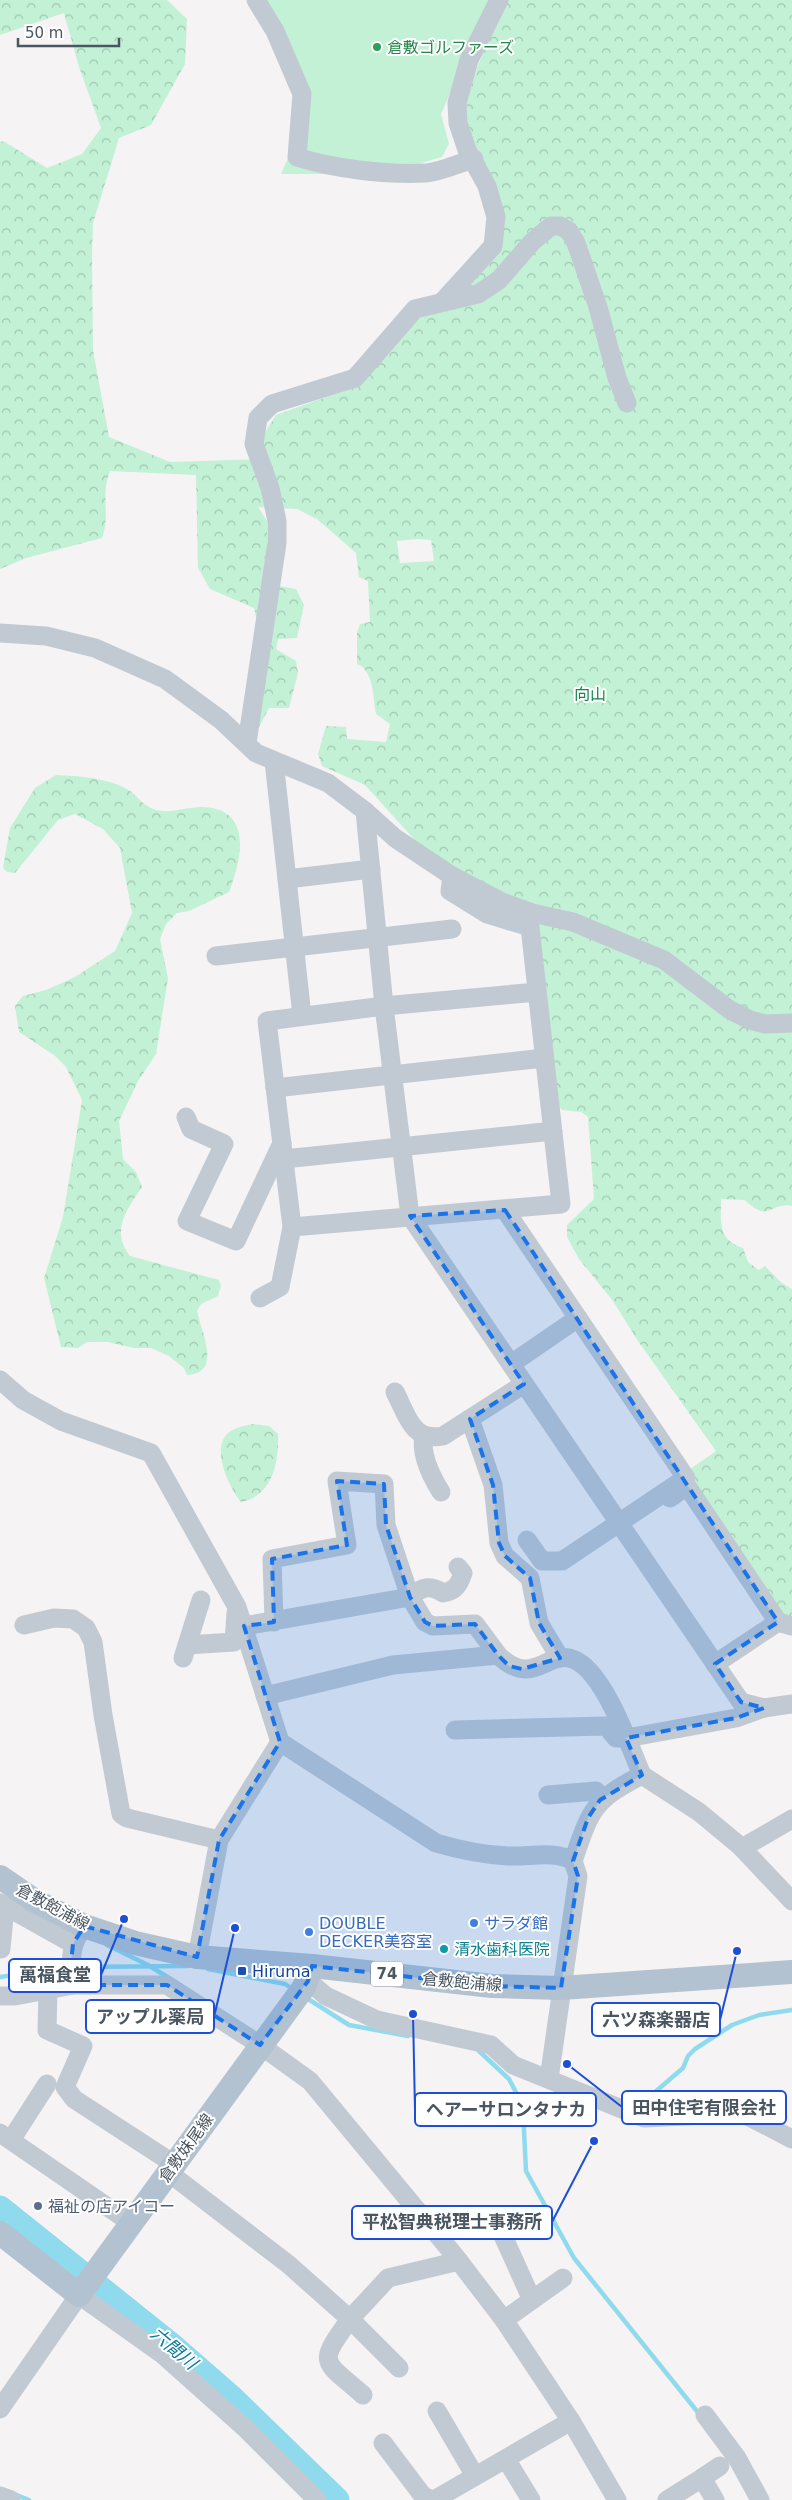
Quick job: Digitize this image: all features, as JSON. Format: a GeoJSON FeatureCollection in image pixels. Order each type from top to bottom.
{"type":"FeatureCollection","features":[{"type":"Feature","properties":{"kind":"main road","name":"倉敷飽浦線"},"geometry":{"type":"LineString","coordinates":[[0,1878],[35,1901],[78,1935],[135,1944],[304,1983],[561,1988],[792,1972]]}},
{"type":"Feature","properties":{"kind":"main road","name":"倉敷妹尾線"},"geometry":{"type":"LineString","coordinates":[[85,2287],[304,1983]]}},
{"type":"Feature","properties":{"kind":"main road"},"geometry":{"type":"LineString","coordinates":[[1,2235],[85,2287]]}},
{"type":"Feature","properties":{"kind":"street"},"geometry":{"type":"LineString","coordinates":[[256,0],[275,31],[302,94],[297,157],[316,163],[373,171],[428,173],[474,159]]}},
{"type":"Feature","properties":{"kind":"street"},"geometry":{"type":"LineString","coordinates":[[444,300],[493,246],[496,217],[487,186],[468,150],[458,123],[457,103],[469,60],[499,0]]}},
{"type":"Feature","properties":{"kind":"street"},"geometry":{"type":"LineString","coordinates":[[247,743],[277,543],[277,521],[270,488],[254,444],[258,418],[272,404],[355,378],[415,309],[444,300],[459,299],[478,294],[499,280],[532,242],[550,226],[560,226],[569,231],[576,243],[598,307],[617,378],[627,403]]}},
{"type":"Feature","properties":{"kind":"street"},"geometry":{"type":"LineString","coordinates":[[0,633],[46,636],[95,648],[165,679],[221,720],[256,753],[328,783],[365,811],[395,838],[452,876],[502,902],[532,913],[573,922],[664,960],[730,1010],[750,1020],[765,1024],[792,1023]]}},
{"type":"Feature","properties":{"kind":"street"},"geometry":{"type":"LineString","coordinates":[[274,761],[302,1016]]}},
{"type":"Feature","properties":{"kind":"street"},"geometry":{"type":"LineString","coordinates":[[365,811],[384,1006],[410,1216],[741,1702],[764,1708]]}},
{"type":"Feature","properties":{"kind":"street"},"geometry":{"type":"LineString","coordinates":[[287,879],[371,869]]}},
{"type":"Feature","properties":{"kind":"street"},"geometry":{"type":"LineString","coordinates":[[292,1227],[561,1204],[530,927],[487,914],[450,892],[452,876]]}},
{"type":"Feature","properties":{"kind":"street"},"geometry":{"type":"LineString","coordinates":[[216,956],[452,929]]}},
{"type":"Feature","properties":{"kind":"street"},"geometry":{"type":"LineString","coordinates":[[260,1298],[280,1287],[292,1227],[267,1021],[384,1006],[537,992]]}},
{"type":"Feature","properties":{"kind":"street"},"geometry":{"type":"LineString","coordinates":[[275,1088],[544,1058]]}},
{"type":"Feature","properties":{"kind":"street"},"geometry":{"type":"LineString","coordinates":[[186,1117],[191,1129],[224,1144],[187,1221],[236,1241],[283,1150]]}},
{"type":"Feature","properties":{"kind":"street"},"geometry":{"type":"LineString","coordinates":[[283,1150],[401,1146],[553,1131]]}},
{"type":"Feature","properties":{"kind":"street"},"geometry":{"type":"LineString","coordinates":[[505,1210],[686,1478],[621,1526]]}},
{"type":"Feature","properties":{"kind":"street"},"geometry":{"type":"LineString","coordinates":[[511,1364],[578,1318]]}},
{"type":"Feature","properties":{"kind":"street"},"geometry":{"type":"LineString","coordinates":[[0,1380],[23,1400],[61,1421],[151,1453],[237,1607],[280,1742],[436,1843],[464,1851],[508,1856],[564,1856],[573,1861]]}},
{"type":"Feature","properties":{"kind":"street"},"geometry":{"type":"LineString","coordinates":[[395,1392],[416,1431],[432,1438],[443,1436],[524,1384]]}},
{"type":"Feature","properties":{"kind":"street"},"geometry":{"type":"LineString","coordinates":[[470,1419],[493,1485],[499,1543],[505,1556],[530,1578],[539,1623],[560,1658]]}},
{"type":"Feature","properties":{"kind":"street"},"geometry":{"type":"LineString","coordinates":[[424,1436],[421,1448],[434,1481],[441,1492]]}},
{"type":"Feature","properties":{"kind":"street"},"geometry":{"type":"LineString","coordinates":[[274,1622],[272,1559],[347,1545],[337,1482],[384,1484],[386,1525],[410,1597],[425,1622],[433,1626],[475,1624],[498,1656],[509,1666],[533,1669],[560,1658],[574,1659],[588,1669],[602,1689],[627,1738],[642,1775],[699,1812],[742,1848],[792,1901]]}},
{"type":"Feature","properties":{"kind":"street"},"geometry":{"type":"LineString","coordinates":[[527,1540],[542,1561],[562,1561],[688,1486],[785,1624],[715,1664]]}},
{"type":"Feature","properties":{"kind":"street"},"geometry":{"type":"LineString","coordinates":[[244,1626],[410,1597],[425,1587],[434,1586],[443,1592],[450,1592],[459,1585],[463,1573],[458,1566]]}},
{"type":"Feature","properties":{"kind":"street"},"geometry":{"type":"LineString","coordinates":[[201,1600],[185,1651],[234,1642],[237,1607]]}},
{"type":"Feature","properties":{"kind":"street"},"geometry":{"type":"LineString","coordinates":[[24,1625],[54,1618],[73,1619],[86,1628],[93,1642],[103,1715],[121,1814],[126,1818],[219,1840]]}},
{"type":"Feature","properties":{"kind":"street"},"geometry":{"type":"LineString","coordinates":[[264,1696],[393,1665],[498,1656]]}},
{"type":"Feature","properties":{"kind":"street"},"geometry":{"type":"LineString","coordinates":[[455,1730],[606,1726],[616,1738],[627,1738],[736,1718],[764,1708],[792,1704]]}},
{"type":"Feature","properties":{"kind":"street"},"geometry":{"type":"LineString","coordinates":[[198,1958],[219,1840],[280,1742]]}},
{"type":"Feature","properties":{"kind":"street"},"geometry":{"type":"LineString","coordinates":[[549,2079],[578,1876],[573,1861],[588,1818],[603,1799],[642,1775]]}},
{"type":"Feature","properties":{"kind":"street"},"geometry":{"type":"LineString","coordinates":[[548,1795],[596,1791],[603,1799]]}},
{"type":"Feature","properties":{"kind":"street"},"geometry":{"type":"LineString","coordinates":[[742,1848],[792,1819]]}},
{"type":"Feature","properties":{"kind":"street"},"geometry":{"type":"LineString","coordinates":[[1,1949],[2,1905],[78,1935],[72,1975]]}},
{"type":"Feature","properties":{"kind":"street"},"geometry":{"type":"LineString","coordinates":[[0,1996],[15,1996],[48,1989],[72,1975],[167,1985],[260,2045],[310,2081],[458,2261],[508,2317],[617,2500]]}},
{"type":"Feature","properties":{"kind":"street"},"geometry":{"type":"LineString","coordinates":[[304,1983],[326,1996],[377,2020],[491,2045],[513,2065],[644,2118],[742,2113],[792,2139]]}},
{"type":"Feature","properties":{"kind":"street"},"geometry":{"type":"LineString","coordinates":[[48,1989],[48,2030],[82,2046],[66,2087],[74,2099],[171,2168],[288,2264],[350,2319],[399,2368]]}},
{"type":"Feature","properties":{"kind":"street"},"geometry":{"type":"LineString","coordinates":[[48,2084],[5,2136],[131,2223]]}},
{"type":"Feature","properties":{"kind":"street"},"geometry":{"type":"LineString","coordinates":[[495,2218],[532,2300]]}},
{"type":"Feature","properties":{"kind":"street"},"geometry":{"type":"LineString","coordinates":[[363,2395],[329,2365],[327,2356],[330,2348],[350,2319],[388,2278],[458,2261]]}},
{"type":"Feature","properties":{"kind":"street"},"geometry":{"type":"LineString","coordinates":[[508,2317],[562,2278]]}},
{"type":"Feature","properties":{"kind":"street"},"geometry":{"type":"LineString","coordinates":[[0,2409],[85,2287],[246,2429],[317,2500]]}},
{"type":"Feature","properties":{"kind":"street"},"geometry":{"type":"LineString","coordinates":[[437,2411],[475,2476]]}},
{"type":"Feature","properties":{"kind":"street"},"geometry":{"type":"LineString","coordinates":[[705,2415],[736,2458],[760,2500]]}},
{"type":"Feature","properties":{"kind":"street"},"geometry":{"type":"LineString","coordinates":[[383,2443],[423,2496],[433,2500],[571,2421]]}},
{"type":"Feature","properties":{"kind":"street"},"geometry":{"type":"LineString","coordinates":[[506,2458],[531,2500]]}},
{"type":"Feature","properties":{"kind":"street"},"geometry":{"type":"LineString","coordinates":[[667,2500],[720,2466]]}},
{"type":"Feature","properties":{"kind":"street"},"geometry":{"type":"LineString","coordinates":[[702,2478],[715,2500]]}},
{"type":"Feature","properties":{"kind":"street"},"geometry":{"type":"LineString","coordinates":[[0,2496],[11,2500]]}},
{"type":"Feature","properties":{"kind":"highlighted area"},"geometry":{"type":"Polygon","coordinates":[[[505,1210],[778,1622],[715,1664],[741,1702],[764,1708],[736,1718],[626,1738],[642,1775],[600,1800],[588,1818],[573,1861],[578,1876],[561,1988],[492,1986],[312,1966],[308,1981],[260,2045],[167,1985],[73,1985],[71,1963],[73,1944],[84,1926],[197,1957],[219,1840],[280,1742],[244,1626],[274,1622],[272,1559],[347,1545],[337,1481],[384,1484],[386,1525],[410,1597],[425,1622],[433,1626],[475,1624],[498,1655],[509,1666],[522,1669],[560,1658],[539,1623],[530,1578],[505,1556],[499,1543],[493,1485],[470,1419],[524,1384],[410,1216],[505,1210]]]}},
{"type":"Feature","properties":{"kind":"green space","name":"向山"},"geometry":{"type":"Polygon","coordinates":[[[0,0],[167,0],[187,19],[185,64],[151,125],[119,138],[93,223],[93,350],[109,437],[170,462],[262,459],[264,434],[276,415],[354,387],[417,314],[496,249],[467,127],[466,96],[504,0],[792,0],[792,1206],[778,1207],[765,1211],[753,1207],[745,1200],[721,1199],[721,1222],[725,1235],[729,1240],[743,1248],[748,1262],[759,1270],[765,1266],[782,1283],[792,1289],[792,1620],[780,1615],[686,1472],[716,1451],[638,1341],[613,1301],[579,1259],[567,1237],[567,1225],[594,1199],[588,1117],[581,1112],[562,1110],[556,1102],[531,909],[433,860],[365,785],[322,766],[318,754],[326,726],[346,727],[347,739],[386,742],[390,724],[376,714],[370,678],[363,667],[357,664],[357,633],[360,624],[370,622],[368,581],[359,577],[356,553],[317,519],[297,509],[258,507],[267,521],[267,567],[279,586],[296,589],[304,605],[297,638],[278,639],[276,649],[296,661],[298,673],[289,708],[269,708],[259,727],[257,621],[254,608],[210,589],[198,568],[196,475],[110,471],[106,489],[106,521],[102,538],[26,558],[0,569],[0,141],[5,142],[47,168],[82,154],[101,128],[79,67],[64,13],[0,35],[0,0]],[[431,540],[397,541],[400,563],[434,561],[431,540]]]}},
{"type":"Feature","properties":{"kind":"green space","name":"倉敷ゴルファーズ"},"geometry":{"type":"Polygon","coordinates":[[[262,0],[491,0],[441,114],[449,144],[442,157],[384,174],[281,174],[304,122],[262,0]]]}},
{"type":"Feature","properties":{"kind":"green space"},"geometry":{"type":"Polygon","coordinates":[[[56,775],[84,777],[113,783],[130,791],[145,805],[157,810],[171,811],[204,807],[220,810],[231,817],[237,827],[240,839],[240,852],[229,892],[189,911],[177,913],[166,924],[160,939],[168,978],[156,1054],[138,1081],[119,1121],[123,1159],[136,1172],[142,1187],[123,1220],[121,1238],[124,1247],[130,1256],[219,1280],[221,1286],[218,1296],[201,1304],[197,1311],[205,1340],[207,1359],[204,1367],[198,1372],[187,1375],[184,1368],[169,1356],[151,1348],[134,1348],[108,1342],[87,1342],[78,1348],[61,1347],[44,1278],[63,1217],[82,1100],[66,1067],[54,1055],[19,1032],[15,1006],[23,996],[46,990],[75,977],[115,951],[132,913],[120,848],[103,829],[75,814],[58,820],[15,873],[7,872],[3,868],[10,828],[35,788],[56,775]]]}},
{"type":"Feature","properties":{"kind":"green space"},"geometry":{"type":"Polygon","coordinates":[[[252,1424],[269,1426],[278,1434],[277,1456],[272,1476],[267,1485],[252,1499],[241,1502],[232,1488],[224,1469],[221,1450],[223,1441],[229,1432],[252,1424]]]}},
{"type":"Feature","properties":{"kind":"waterway"},"geometry":{"type":"LineString","coordinates":[[107,1945],[148,1965],[169,1978]]}},
{"type":"Feature","properties":{"kind":"waterway"},"geometry":{"type":"LineString","coordinates":[[76,1967],[188,1966]]}},
{"type":"Feature","properties":{"kind":"waterway"},"geometry":{"type":"LineString","coordinates":[[0,1977],[68,1967]]}},
{"type":"Feature","properties":{"kind":"waterway"},"geometry":{"type":"LineString","coordinates":[[208,1969],[285,1984],[294,1990]]}},
{"type":"Feature","properties":{"kind":"waterway"},"geometry":{"type":"LineString","coordinates":[[305,1997],[349,2025],[408,2036]]}},
{"type":"Feature","properties":{"kind":"waterway"},"geometry":{"type":"LineString","coordinates":[[623,2101],[647,2099],[683,2068],[688,2056],[695,2049],[732,2025],[759,2015],[792,2010]]}},
{"type":"Feature","properties":{"kind":"waterway"},"geometry":{"type":"LineString","coordinates":[[479,2051],[509,2079],[519,2098],[523,2110],[526,2171],[574,2258],[700,2415]]}},
{"type":"Feature","properties":{"kind":"waterway"},"geometry":{"type":"LineString","coordinates":[[523,2110],[589,2104]]}},
{"type":"Feature","properties":{"kind":"waterway","name":"六間川"},"geometry":{"type":"LineString","coordinates":[[0,2208],[170,2344],[233,2399],[337,2500]]}},
{"type":"Feature","properties":{"kind":"waterway"},"geometry":{"type":"LineString","coordinates":[[14,2494],[29,2500]]}},
{"type":"Feature","properties":{"kind":"place","name":"倉敷ゴルファーズ"},"geometry":{"type":"Point","coordinates":[377,47]}},
{"type":"Feature","properties":{"kind":"place","name":"萬福食堂"},"geometry":{"type":"Point","coordinates":[124,1919]}},
{"type":"Feature","properties":{"kind":"place","name":"サラダ館"},"geometry":{"type":"Point","coordinates":[474,1923]}},
{"type":"Feature","properties":{"kind":"place","name":"アップル薬局"},"geometry":{"type":"Point","coordinates":[235,1928]}},
{"type":"Feature","properties":{"kind":"place","name":"DOUBLE DECKER美容室"},"geometry":{"type":"Point","coordinates":[309,1932]}},
{"type":"Feature","properties":{"kind":"place","name":"清水歯科医院"},"geometry":{"type":"Point","coordinates":[444,1949]}},
{"type":"Feature","properties":{"kind":"place","name":"六ツ森楽器店"},"geometry":{"type":"Point","coordinates":[737,1951]}},
{"type":"Feature","properties":{"kind":"place","name":"Hiruma"},"geometry":{"type":"Point","coordinates":[242,1971]}},
{"type":"Feature","properties":{"kind":"place","name":"ヘアーサロンタナカ"},"geometry":{"type":"Point","coordinates":[413,2014]}},
{"type":"Feature","properties":{"kind":"place","name":"田中住宅有限会社"},"geometry":{"type":"Point","coordinates":[567,2064]}},
{"type":"Feature","properties":{"kind":"place","name":"平松智典税理士事務所"},"geometry":{"type":"Point","coordinates":[594,2141]}},
{"type":"Feature","properties":{"kind":"place","name":"福祉の店アイコー"},"geometry":{"type":"Point","coordinates":[38,2206]}}]}
